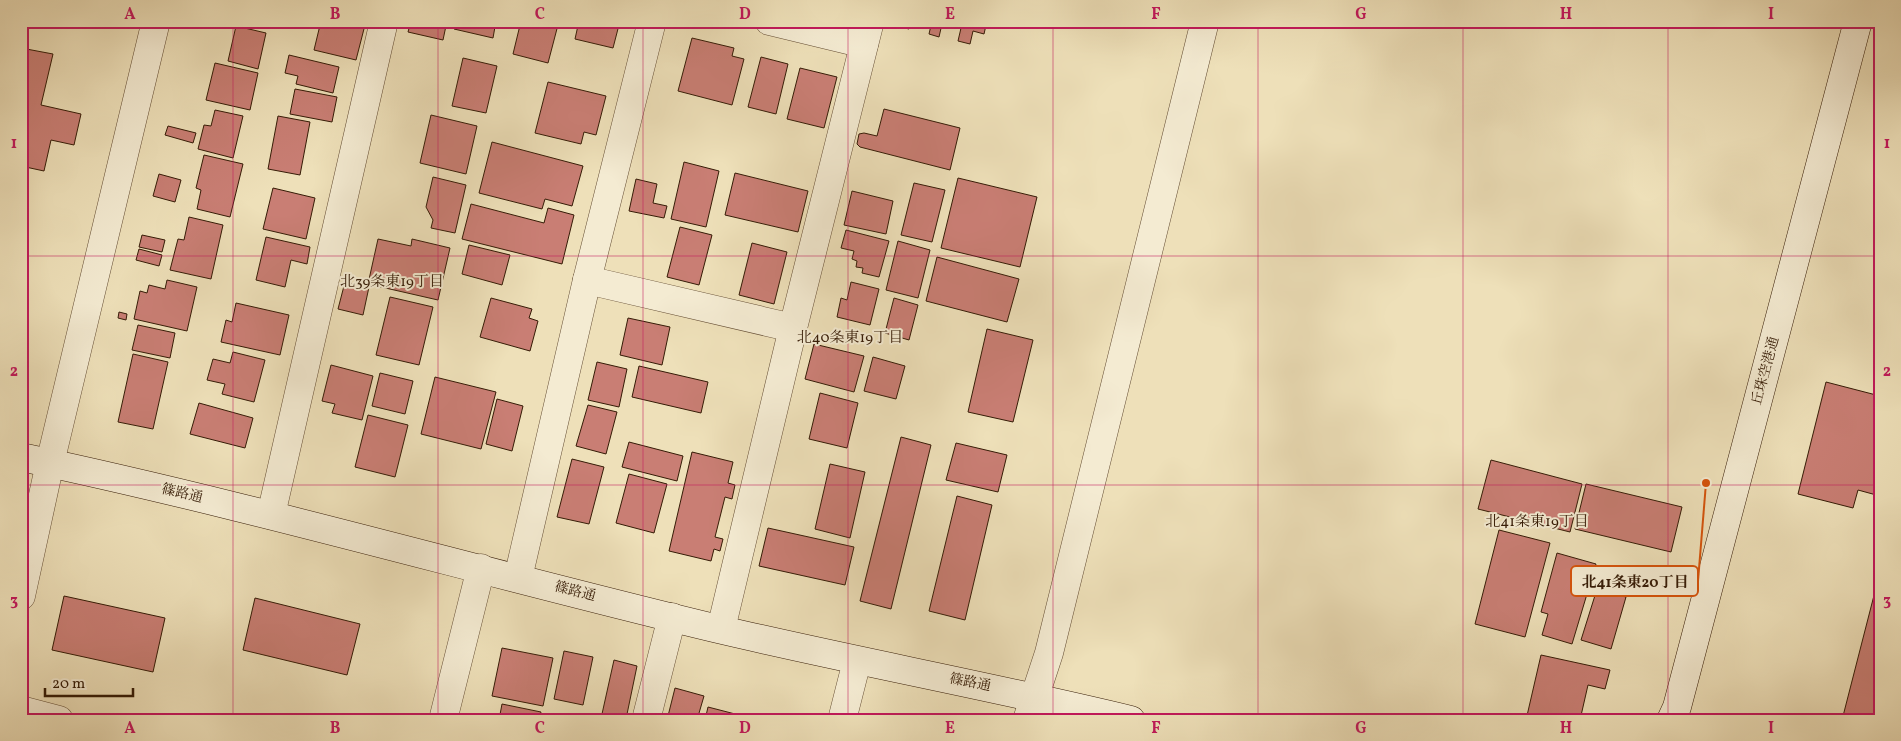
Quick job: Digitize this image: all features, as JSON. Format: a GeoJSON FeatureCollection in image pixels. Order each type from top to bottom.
{"type":"FeatureCollection","features":[{"type":"Feature","properties":{"kind":"street"},"geometry":{"type":"LineString","coordinates":[[21,596],[50,463],[156,21]]}},
{"type":"Feature","properties":{"kind":"street"},"geometry":{"type":"LineString","coordinates":[[271,515],[384,21]]}},
{"type":"Feature","properties":{"kind":"street"},"geometry":{"type":"LineString","coordinates":[[518,578],[586,280],[652,21]]}},
{"type":"Feature","properties":{"kind":"street"},"geometry":{"type":"LineString","coordinates":[[721,629],[793,328],[867,33],[769,21]]}},
{"type":"Feature","properties":{"kind":"street"},"geometry":{"type":"LineString","coordinates":[[1031,708],[1049,653],[1205,21]]}},
{"type":"Feature","properties":{"kind":"street","name":"丘珠空港通"},"geometry":{"type":"LineString","coordinates":[[1671,720],[1677,707],[1858,21]]}},
{"type":"Feature","properties":{"kind":"street"},"geometry":{"type":"LineString","coordinates":[[586,280],[793,328]]}},
{"type":"Feature","properties":{"kind":"street","name":"篠路通"},"geometry":{"type":"LineString","coordinates":[[21,457],[271,515],[672,617],[857,661],[1031,708],[1131,720]]}},
{"type":"Feature","properties":{"kind":"street"},"geometry":{"type":"LineString","coordinates":[[443,720],[481,568]]}},
{"type":"Feature","properties":{"kind":"street"},"geometry":{"type":"LineString","coordinates":[[646,720],[672,617]]}},
{"type":"Feature","properties":{"kind":"street"},"geometry":{"type":"LineString","coordinates":[[842,720],[857,661]]}},
{"type":"Feature","properties":{"kind":"street"},"geometry":{"type":"LineString","coordinates":[[21,710],[60,720]]}},
{"type":"Feature","properties":{"kind":"building"},"geometry":{"type":"Polygon","coordinates":[[[321,21],[366,21],[356,60],[314,50],[321,21]]]}},
{"type":"Feature","properties":{"kind":"building"},"geometry":{"type":"Polygon","coordinates":[[[411,21],[447,21],[443,40],[408,32],[411,21]]]}},
{"type":"Feature","properties":{"kind":"building"},"geometry":{"type":"Polygon","coordinates":[[[456,21],[496,21],[493,38],[454,29],[456,21]]]}},
{"type":"Feature","properties":{"kind":"building"},"geometry":{"type":"Polygon","coordinates":[[[521,21],[559,21],[548,63],[513,54],[521,21]]]}},
{"type":"Feature","properties":{"kind":"building"},"geometry":{"type":"Polygon","coordinates":[[[579,21],[620,21],[613,48],[575,39],[579,21]]]}},
{"type":"Feature","properties":{"kind":"building"},"geometry":{"type":"Polygon","coordinates":[[[898,21],[911,21],[909,29],[897,26],[898,21]]]}},
{"type":"Feature","properties":{"kind":"building"},"geometry":{"type":"Polygon","coordinates":[[[932,21],[987,21],[984,34],[973,31],[970,44],[958,41],[961,28],[942,24],[939,37],[929,34],[932,21]]]}},
{"type":"Feature","properties":{"kind":"building"},"geometry":{"type":"Polygon","coordinates":[[[236,26],[266,33],[258,69],[228,61],[236,26]]]}},
{"type":"Feature","properties":{"kind":"building"},"geometry":{"type":"Polygon","coordinates":[[[692,38],[734,48],[732,56],[744,59],[732,105],[678,91],[692,38]]]}},
{"type":"Feature","properties":{"kind":"building"},"geometry":{"type":"Polygon","coordinates":[[[21,48],[53,54],[41,105],[81,114],[74,145],[51,140],[44,171],[21,166],[21,48]]]}},
{"type":"Feature","properties":{"kind":"building"},"geometry":{"type":"Polygon","coordinates":[[[289,55],[339,67],[333,93],[296,84],[298,76],[285,73],[289,55]]]}},
{"type":"Feature","properties":{"kind":"building"},"geometry":{"type":"Polygon","coordinates":[[[761,57],[788,64],[776,114],[748,107],[761,57]]]}},
{"type":"Feature","properties":{"kind":"building"},"geometry":{"type":"Polygon","coordinates":[[[463,58],[497,66],[486,113],[452,106],[463,58]]]}},
{"type":"Feature","properties":{"kind":"building"},"geometry":{"type":"Polygon","coordinates":[[[215,63],[258,73],[250,110],[206,100],[215,63]]]}},
{"type":"Feature","properties":{"kind":"building"},"geometry":{"type":"Polygon","coordinates":[[[800,68],[837,77],[824,128],[787,119],[800,68]]]}},
{"type":"Feature","properties":{"kind":"building"},"geometry":{"type":"Polygon","coordinates":[[[548,82],[606,96],[596,135],[584,132],[581,144],[535,133],[548,82]]]}},
{"type":"Feature","properties":{"kind":"building"},"geometry":{"type":"Polygon","coordinates":[[[295,89],[337,97],[332,122],[290,114],[295,89]]]}},
{"type":"Feature","properties":{"kind":"building"},"geometry":{"type":"Polygon","coordinates":[[[884,109],[960,128],[950,170],[860,147],[857,144],[859,134],[864,133],[877,136],[884,109]]]}},
{"type":"Feature","properties":{"kind":"building"},"geometry":{"type":"Polygon","coordinates":[[[215,110],[243,116],[233,158],[198,149],[204,125],[211,126],[215,110]]]}},
{"type":"Feature","properties":{"kind":"building"},"geometry":{"type":"Polygon","coordinates":[[[431,115],[477,126],[466,174],[420,163],[431,115]]]}},
{"type":"Feature","properties":{"kind":"building"},"geometry":{"type":"Polygon","coordinates":[[[278,116],[310,122],[300,175],[268,169],[278,116]]]}},
{"type":"Feature","properties":{"kind":"building"},"geometry":{"type":"Polygon","coordinates":[[[168,126],[196,133],[193,143],[165,135],[168,126]]]}},
{"type":"Feature","properties":{"kind":"building"},"geometry":{"type":"Polygon","coordinates":[[[492,142],[583,166],[572,206],[545,199],[542,209],[479,193],[492,142]]]}},
{"type":"Feature","properties":{"kind":"building"},"geometry":{"type":"Polygon","coordinates":[[[204,155],[243,164],[230,217],[197,209],[201,190],[196,188],[204,155]]]}},
{"type":"Feature","properties":{"kind":"building"},"geometry":{"type":"Polygon","coordinates":[[[684,162],[719,171],[706,227],[671,219],[684,162]]]}},
{"type":"Feature","properties":{"kind":"building"},"geometry":{"type":"Polygon","coordinates":[[[735,173],[808,191],[798,232],[725,215],[735,173]]]}},
{"type":"Feature","properties":{"kind":"building"},"geometry":{"type":"Polygon","coordinates":[[[159,174],[181,180],[175,202],[153,196],[159,174]]]}},
{"type":"Feature","properties":{"kind":"building"},"geometry":{"type":"Polygon","coordinates":[[[433,177],[466,185],[455,233],[431,228],[433,220],[426,207],[433,177]]]}},
{"type":"Feature","properties":{"kind":"building"},"geometry":{"type":"Polygon","coordinates":[[[958,178],[1037,197],[1020,267],[941,248],[958,178]]]}},
{"type":"Feature","properties":{"kind":"building"},"geometry":{"type":"Polygon","coordinates":[[[636,179],[657,184],[653,203],[667,206],[664,218],[629,211],[636,179]]]}},
{"type":"Feature","properties":{"kind":"building"},"geometry":{"type":"Polygon","coordinates":[[[914,183],[945,190],[932,242],[901,235],[914,183]]]}},
{"type":"Feature","properties":{"kind":"building"},"geometry":{"type":"Polygon","coordinates":[[[273,188],[315,198],[306,239],[263,229],[273,188]]]}},
{"type":"Feature","properties":{"kind":"building"},"geometry":{"type":"Polygon","coordinates":[[[852,191],[893,201],[886,234],[844,225],[852,191]]]}},
{"type":"Feature","properties":{"kind":"building"},"geometry":{"type":"Polygon","coordinates":[[[471,204],[544,223],[548,208],[574,215],[562,264],[462,239],[471,204]]]}},
{"type":"Feature","properties":{"kind":"building"},"geometry":{"type":"Polygon","coordinates":[[[189,217],[223,225],[211,279],[170,270],[178,239],[184,240],[189,217]]]}},
{"type":"Feature","properties":{"kind":"building"},"geometry":{"type":"Polygon","coordinates":[[[680,227],[712,235],[699,285],[667,277],[680,227]]]}},
{"type":"Feature","properties":{"kind":"building"},"geometry":{"type":"Polygon","coordinates":[[[846,230],[889,241],[879,277],[862,273],[863,268],[856,267],[857,261],[852,259],[854,251],[841,248],[846,230]]]}},
{"type":"Feature","properties":{"kind":"building"},"geometry":{"type":"Polygon","coordinates":[[[142,235],[165,240],[162,252],[139,247],[142,235]]]}},
{"type":"Feature","properties":{"kind":"building"},"geometry":{"type":"Polygon","coordinates":[[[266,237],[310,247],[307,264],[291,260],[285,287],[256,280],[266,237]]]}},
{"type":"Feature","properties":{"kind":"building"},"geometry":{"type":"Polygon","coordinates":[[[378,239],[411,246],[412,239],[450,248],[438,300],[368,284],[378,239]]]}},
{"type":"Feature","properties":{"kind":"building"},"geometry":{"type":"Polygon","coordinates":[[[898,241],[930,250],[918,298],[886,290],[898,241]]]}},
{"type":"Feature","properties":{"kind":"building"},"geometry":{"type":"Polygon","coordinates":[[[752,243],[787,252],[774,304],[739,295],[752,243]]]}},
{"type":"Feature","properties":{"kind":"building"},"geometry":{"type":"Polygon","coordinates":[[[469,245],[510,255],[502,285],[462,274],[469,245]]]}},
{"type":"Feature","properties":{"kind":"building"},"geometry":{"type":"Polygon","coordinates":[[[139,249],[162,255],[159,266],[136,260],[139,249]]]}},
{"type":"Feature","properties":{"kind":"building"},"geometry":{"type":"Polygon","coordinates":[[[937,257],[1019,279],[1007,322],[926,301],[937,257]]]}},
{"type":"Feature","properties":{"kind":"building"},"geometry":{"type":"Polygon","coordinates":[[[167,280],[197,287],[187,331],[134,319],[140,291],[147,293],[149,285],[165,289],[167,280]]]}},
{"type":"Feature","properties":{"kind":"building"},"geometry":{"type":"Polygon","coordinates":[[[345,282],[369,287],[363,315],[338,309],[345,282]]]}},
{"type":"Feature","properties":{"kind":"building"},"geometry":{"type":"Polygon","coordinates":[[[851,282],[879,289],[870,325],[837,317],[841,298],[847,300],[851,282]]]}},
{"type":"Feature","properties":{"kind":"building"},"geometry":{"type":"Polygon","coordinates":[[[390,297],[433,307],[419,365],[376,355],[390,297]]]}},
{"type":"Feature","properties":{"kind":"building"},"geometry":{"type":"Polygon","coordinates":[[[491,298],[532,309],[529,318],[538,321],[530,351],[480,337],[491,298]]]}},
{"type":"Feature","properties":{"kind":"building"},"geometry":{"type":"Polygon","coordinates":[[[894,298],[918,305],[909,340],[885,333],[894,298]]]}},
{"type":"Feature","properties":{"kind":"building"},"geometry":{"type":"Polygon","coordinates":[[[236,303],[289,315],[280,355],[221,342],[226,320],[232,322],[236,303]]]}},
{"type":"Feature","properties":{"kind":"building"},"geometry":{"type":"Polygon","coordinates":[[[119,312],[127,314],[126,320],[118,318],[119,312]]]}},
{"type":"Feature","properties":{"kind":"building"},"geometry":{"type":"Polygon","coordinates":[[[628,318],[670,327],[662,365],[620,355],[628,318]]]}},
{"type":"Feature","properties":{"kind":"building"},"geometry":{"type":"Polygon","coordinates":[[[138,325],[175,333],[170,358],[132,350],[138,325]]]}},
{"type":"Feature","properties":{"kind":"building"},"geometry":{"type":"Polygon","coordinates":[[[987,329],[1033,340],[1013,422],[968,412],[987,329]]]}},
{"type":"Feature","properties":{"kind":"building"},"geometry":{"type":"Polygon","coordinates":[[[814,344],[864,356],[854,392],[805,379],[814,344]]]}},
{"type":"Feature","properties":{"kind":"building"},"geometry":{"type":"Polygon","coordinates":[[[233,352],[265,360],[254,402],[222,394],[225,384],[207,380],[213,359],[230,363],[233,352]]]}},
{"type":"Feature","properties":{"kind":"building"},"geometry":{"type":"Polygon","coordinates":[[[133,354],[168,362],[153,429],[118,422],[133,354]]]}},
{"type":"Feature","properties":{"kind":"building"},"geometry":{"type":"Polygon","coordinates":[[[873,357],[905,366],[896,399],[864,391],[873,357]]]}},
{"type":"Feature","properties":{"kind":"building"},"geometry":{"type":"Polygon","coordinates":[[[597,362],[627,369],[619,407],[588,400],[597,362]]]}},
{"type":"Feature","properties":{"kind":"building"},"geometry":{"type":"Polygon","coordinates":[[[331,365],[373,376],[362,420],[332,413],[335,404],[322,401],[331,365]]]}},
{"type":"Feature","properties":{"kind":"building"},"geometry":{"type":"Polygon","coordinates":[[[639,366],[708,382],[701,413],[632,397],[639,366]]]}},
{"type":"Feature","properties":{"kind":"building"},"geometry":{"type":"Polygon","coordinates":[[[380,373],[413,381],[405,414],[372,406],[380,373]]]}},
{"type":"Feature","properties":{"kind":"building"},"geometry":{"type":"Polygon","coordinates":[[[435,377],[496,392],[481,449],[421,434],[435,377]]]}},
{"type":"Feature","properties":{"kind":"building"},"geometry":{"type":"Polygon","coordinates":[[[1826,382],[1880,396],[1880,496],[1858,490],[1853,508],[1798,494],[1826,382]]]}},
{"type":"Feature","properties":{"kind":"building"},"geometry":{"type":"Polygon","coordinates":[[[820,393],[858,403],[847,448],[809,439],[820,393]]]}},
{"type":"Feature","properties":{"kind":"building"},"geometry":{"type":"Polygon","coordinates":[[[497,399],[523,406],[512,451],[486,444],[497,399]]]}},
{"type":"Feature","properties":{"kind":"building"},"geometry":{"type":"Polygon","coordinates":[[[199,403],[253,418],[245,448],[190,434],[199,403]]]}},
{"type":"Feature","properties":{"kind":"building"},"geometry":{"type":"Polygon","coordinates":[[[588,405],[617,412],[606,454],[576,446],[588,405]]]}},
{"type":"Feature","properties":{"kind":"building"},"geometry":{"type":"Polygon","coordinates":[[[368,415],[408,425],[395,477],[355,467],[368,415]]]}},
{"type":"Feature","properties":{"kind":"building"},"geometry":{"type":"Polygon","coordinates":[[[901,437],[931,445],[891,609],[860,601],[901,437]]]}},
{"type":"Feature","properties":{"kind":"building"},"geometry":{"type":"Polygon","coordinates":[[[629,442],[683,456],[677,481],[622,467],[629,442]]]}},
{"type":"Feature","properties":{"kind":"building"},"geometry":{"type":"Polygon","coordinates":[[[956,443],[1007,455],[998,492],[946,480],[956,443]]]}},
{"type":"Feature","properties":{"kind":"building"},"geometry":{"type":"Polygon","coordinates":[[[692,452],[733,462],[728,483],[735,485],[732,499],[725,497],[715,537],[723,539],[720,551],[714,549],[711,561],[669,551],[692,452]]]}},
{"type":"Feature","properties":{"kind":"building"},"geometry":{"type":"Polygon","coordinates":[[[572,459],[604,467],[589,524],[557,517],[572,459]]]}},
{"type":"Feature","properties":{"kind":"building"},"geometry":{"type":"Polygon","coordinates":[[[1491,460],[1582,484],[1570,532],[1478,509],[1491,460]]]}},
{"type":"Feature","properties":{"kind":"building"},"geometry":{"type":"Polygon","coordinates":[[[830,464],[865,472],[850,538],[815,529],[830,464]]]}},
{"type":"Feature","properties":{"kind":"building"},"geometry":{"type":"Polygon","coordinates":[[[629,474],[667,484],[654,533],[616,523],[629,474]]]}},
{"type":"Feature","properties":{"kind":"building"},"geometry":{"type":"Polygon","coordinates":[[[1586,484],[1682,507],[1671,552],[1575,529],[1586,484]]]}},
{"type":"Feature","properties":{"kind":"building"},"geometry":{"type":"Polygon","coordinates":[[[957,496],[992,505],[965,620],[929,611],[957,496]]]}},
{"type":"Feature","properties":{"kind":"building"},"geometry":{"type":"Polygon","coordinates":[[[768,528],[854,547],[845,585],[759,566],[768,528]]]}},
{"type":"Feature","properties":{"kind":"building"},"geometry":{"type":"Polygon","coordinates":[[[1499,530],[1550,543],[1525,637],[1475,624],[1499,530]]]}},
{"type":"Feature","properties":{"kind":"building"},"geometry":{"type":"Polygon","coordinates":[[[1557,553],[1596,564],[1572,644],[1542,635],[1548,614],[1541,612],[1557,553]]]}},
{"type":"Feature","properties":{"kind":"building"},"geometry":{"type":"Polygon","coordinates":[[[1880,572],[1880,720],[1842,720],[1880,572]]]}},
{"type":"Feature","properties":{"kind":"building"},"geometry":{"type":"Polygon","coordinates":[[[1597,589],[1626,597],[1611,649],[1581,640],[1597,589]]]}},
{"type":"Feature","properties":{"kind":"building"},"geometry":{"type":"Polygon","coordinates":[[[64,596],[165,618],[153,672],[52,650],[64,596]]]}},
{"type":"Feature","properties":{"kind":"building"},"geometry":{"type":"Polygon","coordinates":[[[255,598],[360,624],[347,675],[243,650],[255,598]]]}},
{"type":"Feature","properties":{"kind":"building"},"geometry":{"type":"Polygon","coordinates":[[[502,648],[553,658],[543,706],[492,696],[502,648]]]}},
{"type":"Feature","properties":{"kind":"building"},"geometry":{"type":"Polygon","coordinates":[[[564,651],[593,657],[583,705],[554,699],[564,651]]]}},
{"type":"Feature","properties":{"kind":"building"},"geometry":{"type":"Polygon","coordinates":[[[1541,655],[1610,670],[1605,689],[1588,685],[1580,720],[1526,720],[1541,655]]]}},
{"type":"Feature","properties":{"kind":"building"},"geometry":{"type":"Polygon","coordinates":[[[614,660],[637,666],[626,719],[602,714],[614,660]]]}},
{"type":"Feature","properties":{"kind":"building"},"geometry":{"type":"Polygon","coordinates":[[[675,688],[704,696],[697,720],[667,720],[675,688]]]}},
{"type":"Feature","properties":{"kind":"building"},"geometry":{"type":"Polygon","coordinates":[[[502,704],[541,712],[539,720],[499,720],[502,704]]]}},
{"type":"Feature","properties":{"kind":"building"},"geometry":{"type":"Polygon","coordinates":[[[708,707],[739,715],[738,720],[705,720],[708,707]]]}},
{"type":"Feature","properties":{"kind":"building"},"geometry":{"type":"Polygon","coordinates":[[[766,714],[788,720],[765,720],[766,714]]]}},
{"type":"Feature","properties":{"kind":"place","name":"北41条東20丁目"},"geometry":{"type":"Point","coordinates":[1706,483]}},
{"type":"Feature","properties":{"kind":"district","name":"北39条東19丁目"},"geometry":{"type":"Point","coordinates":[392,282]}},
{"type":"Feature","properties":{"kind":"district","name":"北40条東19丁目"},"geometry":{"type":"Point","coordinates":[850,338]}},
{"type":"Feature","properties":{"kind":"district","name":"北41条東19丁目"},"geometry":{"type":"Point","coordinates":[1537,522]}}]}
